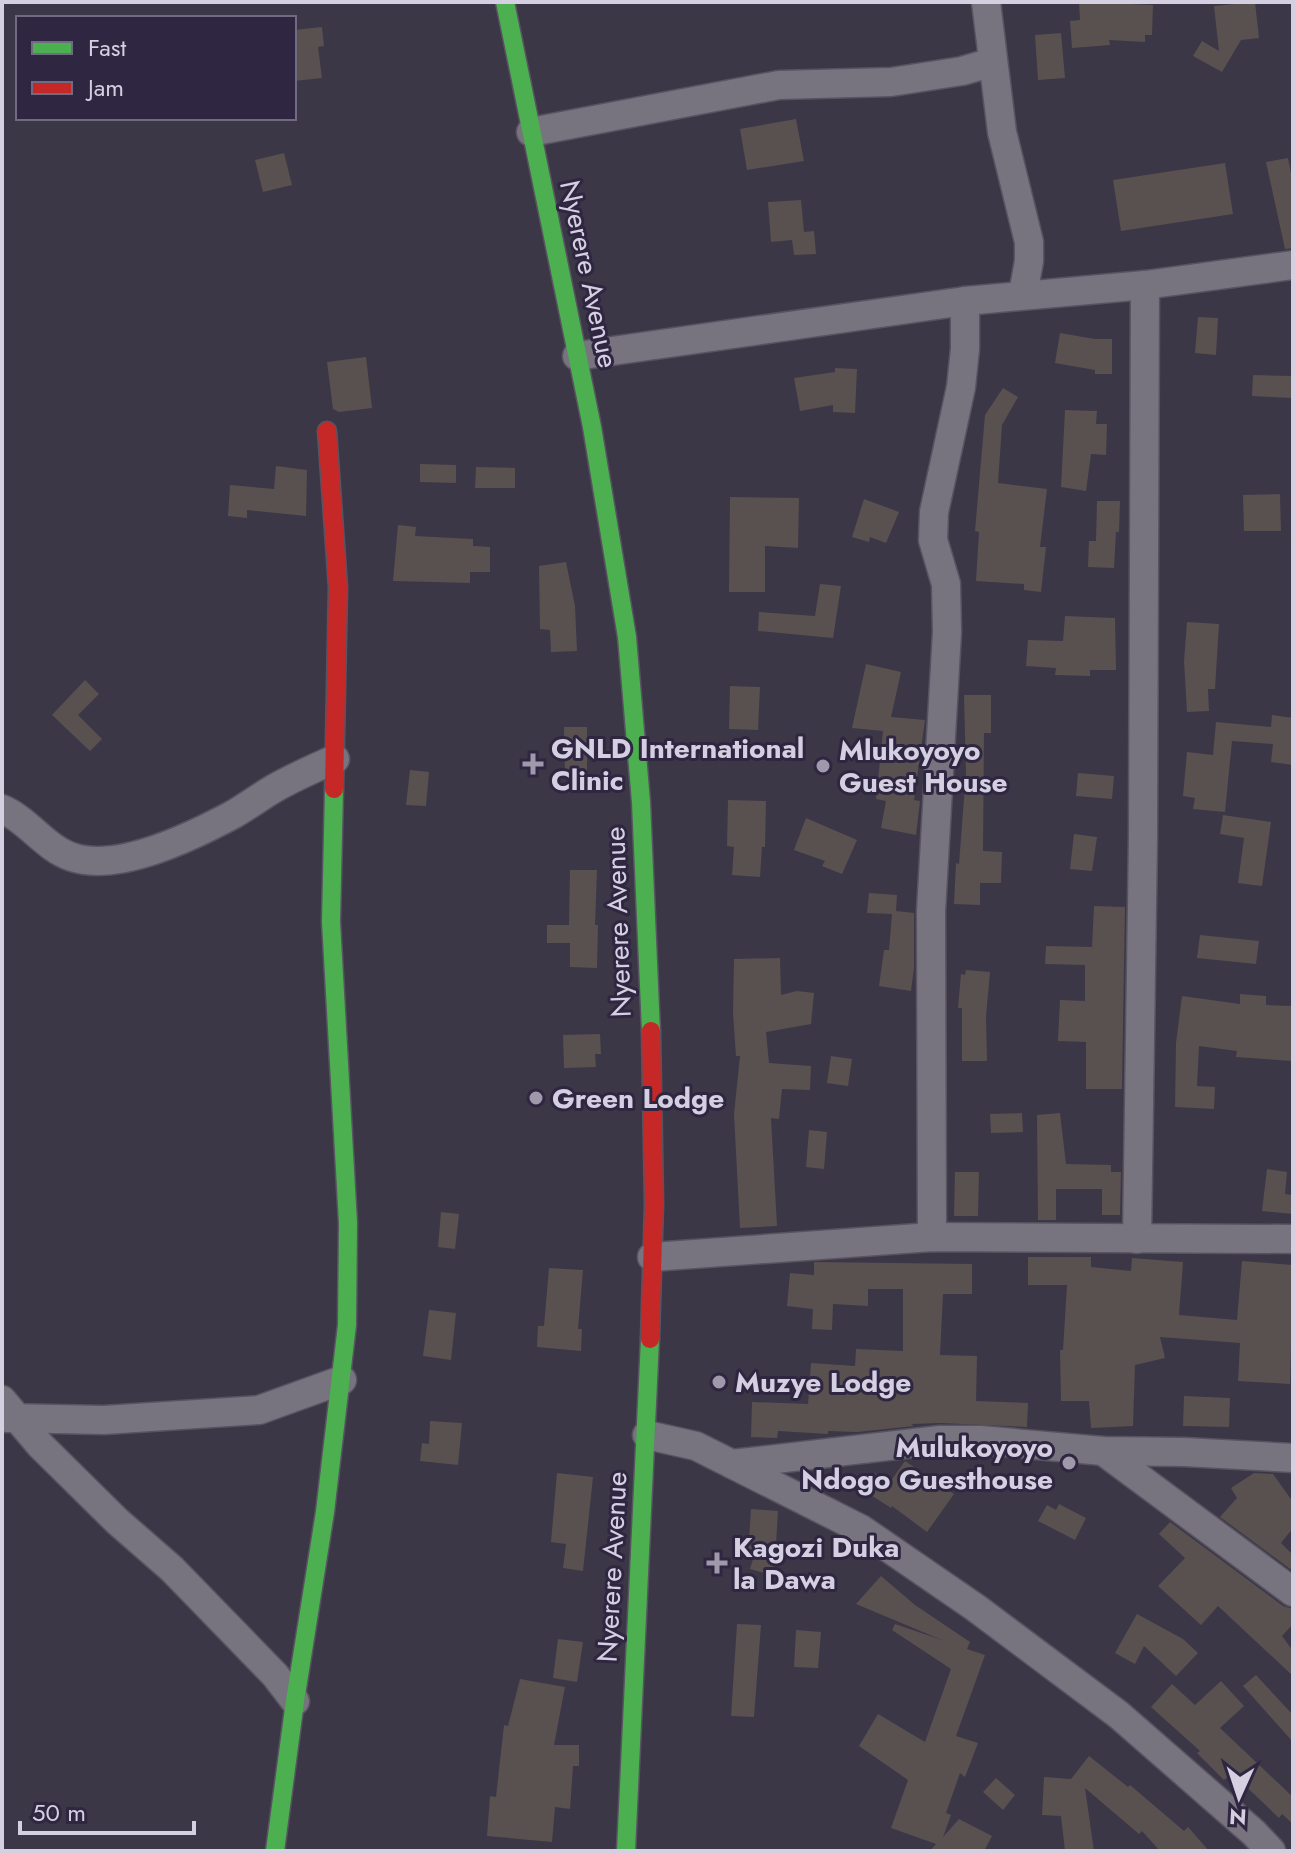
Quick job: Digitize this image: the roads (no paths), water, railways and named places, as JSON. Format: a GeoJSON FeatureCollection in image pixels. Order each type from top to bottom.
{"type":"FeatureCollection","features":[{"type":"Feature","properties":{"kind":"main road","name":"Nyerere Avenue"},"geometry":{"type":"LineString","coordinates":[[505,2],[592,427],[627,637],[636,729],[650,963],[654,1204],[647,1435],[626,1851]]}},
{"type":"Feature","properties":{"kind":"main road"},"geometry":{"type":"LineString","coordinates":[[275,1851],[312,1602],[347,1325],[348,1223],[331,922],[338,587],[327,431]]}},
{"type":"Feature","properties":{"kind":"street"},"geometry":{"type":"LineString","coordinates":[[986,2],[1010,172],[1026,220],[1029,242],[1023,294]]}},
{"type":"Feature","properties":{"kind":"street"},"geometry":{"type":"LineString","coordinates":[[531,132],[779,85],[891,82],[962,71],[993,62]]}},
{"type":"Feature","properties":{"kind":"street"},"geometry":{"type":"LineString","coordinates":[[577,356],[965,301],[1145,285],[1293,265]]}},
{"type":"Feature","properties":{"kind":"street"},"geometry":{"type":"LineString","coordinates":[[1137,1239],[1143,837],[1145,285]]}},
{"type":"Feature","properties":{"kind":"street"},"geometry":{"type":"LineString","coordinates":[[932,1237],[931,911],[947,632],[946,584],[933,540],[934,512],[961,387],[965,301]]}},
{"type":"Feature","properties":{"kind":"street"},"geometry":{"type":"LineString","coordinates":[[2,809],[23,820],[53,847],[72,857],[105,860],[129,857],[151,851],[216,823],[273,789],[335,759]]}},
{"type":"Feature","properties":{"kind":"street"},"geometry":{"type":"LineString","coordinates":[[652,1257],[932,1237],[1293,1239]]}},
{"type":"Feature","properties":{"kind":"street"},"geometry":{"type":"LineString","coordinates":[[7,1412],[104,1420],[259,1410],[342,1380]]}},
{"type":"Feature","properties":{"kind":"street"},"geometry":{"type":"LineString","coordinates":[[7,1412],[86,1492],[172,1569],[275,1675],[295,1701]]}},
{"type":"Feature","properties":{"kind":"street"},"geometry":{"type":"LineString","coordinates":[[647,1435],[696,1446],[861,1529],[976,1608],[1119,1715],[1271,1851]]}},
{"type":"Feature","properties":{"kind":"street"},"geometry":{"type":"LineString","coordinates":[[732,1464],[940,1440],[980,1440],[1103,1451],[1293,1458]]}},
{"type":"Feature","properties":{"kind":"street"},"geometry":{"type":"LineString","coordinates":[[1103,1451],[1293,1592]]}},
{"type":"Feature","properties":{"kind":"place","name":"GNLD International Clinic"},"geometry":{"type":"Point","coordinates":[533,764]}},
{"type":"Feature","properties":{"kind":"place","name":"Mlukoyoyo Guest House"},"geometry":{"type":"Point","coordinates":[823,766]}},
{"type":"Feature","properties":{"kind":"place","name":"Green Lodge"},"geometry":{"type":"Point","coordinates":[536,1098]}},
{"type":"Feature","properties":{"kind":"place","name":"Muzye Lodge"},"geometry":{"type":"Point","coordinates":[719,1382]}},
{"type":"Feature","properties":{"kind":"place","name":"Mulukoyoyo Ndogo Guesthouse"},"geometry":{"type":"Point","coordinates":[1069,1463]}},
{"type":"Feature","properties":{"kind":"place","name":"Kagozi Duka la Dawa"},"geometry":{"type":"Point","coordinates":[717,1563]}}]}
